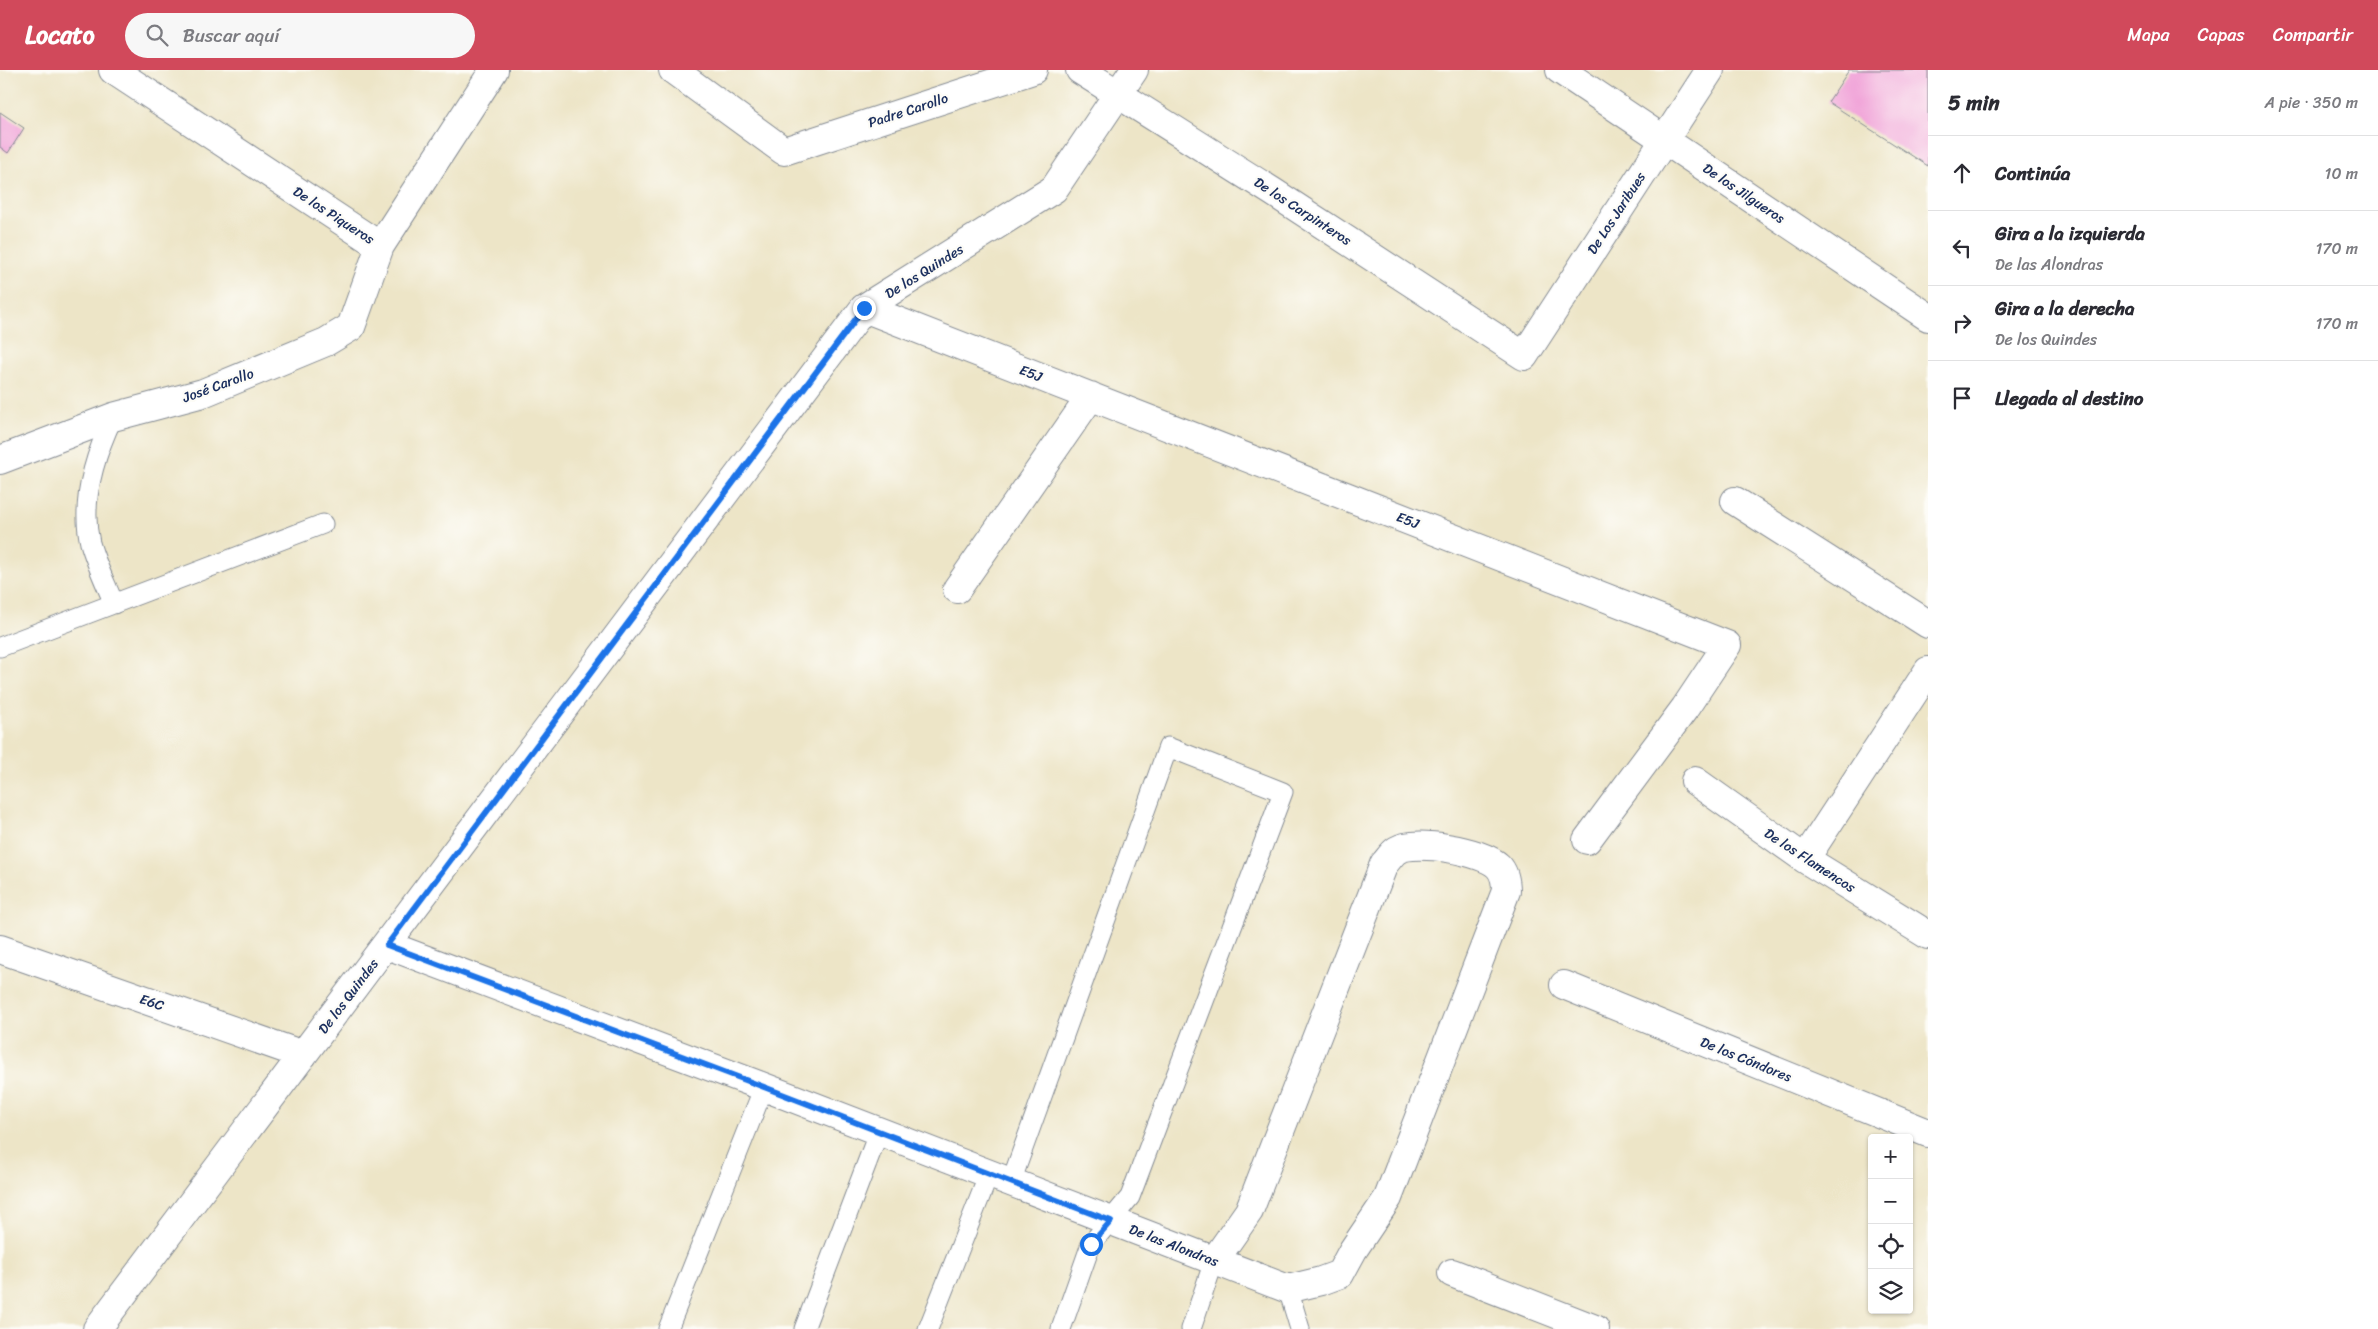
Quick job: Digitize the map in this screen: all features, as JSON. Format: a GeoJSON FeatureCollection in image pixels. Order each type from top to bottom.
{"type":"FeatureCollection","features":[{"type":"Feature","properties":{"kind":"street","name":"De los Piqueros"},"geometry":{"type":"LineString","coordinates":[[113,70],[380,246],[494,70]]}},
{"type":"Feature","properties":{"kind":"street","name":"Padre Carollo"},"geometry":{"type":"LineString","coordinates":[[673,70],[784,151],[1033,70]]}},
{"type":"Feature","properties":{"kind":"street","name":"De los Carpinteros"},"geometry":{"type":"LineString","coordinates":[[1080,70],[1273,192],[1524,356]]}},
{"type":"Feature","properties":{"kind":"street"},"geometry":{"type":"LineString","coordinates":[[1118,95],[1134,70]]}},
{"type":"Feature","properties":{"kind":"street","name":"De los Jilgueros"},"geometry":{"type":"LineString","coordinates":[[1560,70],[1928,317]]}},
{"type":"Feature","properties":{"kind":"street","name":"De Los Jaribues"},"geometry":{"type":"LineString","coordinates":[[1524,356],[1710,70]]}},
{"type":"Feature","properties":{"kind":"street","name":"De los Quindes"},"geometry":{"type":"LineString","coordinates":[[97,1329],[864,308],[1054,189],[1118,95]]}},
{"type":"Feature","properties":{"kind":"street","name":"José Carollo"},"geometry":{"type":"LineString","coordinates":[[0,460],[113,417],[203,393],[326,342],[351,327],[380,246]]}},
{"type":"Feature","properties":{"kind":"street","name":"E5J"},"geometry":{"type":"LineString","coordinates":[[864,308],[1727,645],[1685,708],[1587,840]]}},
{"type":"Feature","properties":{"kind":"street"},"geometry":{"type":"LineString","coordinates":[[957,589],[1091,396]]}},
{"type":"Feature","properties":{"kind":"street"},"geometry":{"type":"LineString","coordinates":[[1736,501],[1928,624]]}},
{"type":"Feature","properties":{"kind":"street"},"geometry":{"type":"LineString","coordinates":[[1805,858],[1928,671]]}},
{"type":"Feature","properties":{"kind":"street","name":"De los Flamencos"},"geometry":{"type":"LineString","coordinates":[[1695,780],[1805,858],[1928,935]]}},
{"type":"Feature","properties":{"kind":"street"},"geometry":{"type":"LineString","coordinates":[[1214,1261],[1249,1210],[1384,864],[1398,850],[1427,845],[1462,850],[1490,860],[1503,873],[1506,891],[1388,1198],[1353,1250],[1340,1274],[1288,1289]]}},
{"type":"Feature","properties":{"kind":"street","name":"De las Alondras"},"geometry":{"type":"LineString","coordinates":[[387,945],[764,1087],[1288,1289]]}},
{"type":"Feature","properties":{"kind":"street","name":"E6C"},"geometry":{"type":"LineString","coordinates":[[0,949],[304,1055]]}},
{"type":"Feature","properties":{"kind":"street","name":"De los Cóndores"},"geometry":{"type":"LineString","coordinates":[[1564,985],[1928,1133]]}},
{"type":"Feature","properties":{"kind":"street"},"geometry":{"type":"LineString","coordinates":[[1452,1273],[1595,1329]]}},
{"type":"Feature","properties":{"kind":"lane"},"geometry":{"type":"LineString","coordinates":[[113,417],[100,443],[92,471],[88,499],[88,521],[90,543],[114,604]]}},
{"type":"Feature","properties":{"kind":"lane"},"geometry":{"type":"LineString","coordinates":[[0,647],[323,524]]}},
{"type":"Feature","properties":{"kind":"lane"},"geometry":{"type":"LineString","coordinates":[[928,1329],[1000,1178],[1168,747],[1283,792],[1130,1197],[1091,1244],[1061,1329]]}},
{"type":"Feature","properties":{"kind":"lane"},"geometry":{"type":"LineString","coordinates":[[668,1329],[764,1087]]}},
{"type":"Feature","properties":{"kind":"lane"},"geometry":{"type":"LineString","coordinates":[[804,1329],[879,1131]]}},
{"type":"Feature","properties":{"kind":"lane"},"geometry":{"type":"LineString","coordinates":[[1191,1329],[1214,1261]]}},
{"type":"Feature","properties":{"kind":"lane"},"geometry":{"type":"LineString","coordinates":[[1288,1289],[1300,1329]]}},
{"type":"Feature","properties":{"kind":"building"},"geometry":{"type":"Polygon","coordinates":[[[1849,70],[1928,70],[1928,166],[1828,102],[1849,70]]]}},
{"type":"Feature","properties":{"kind":"building"},"geometry":{"type":"Polygon","coordinates":[[[0,112],[24,128],[8,153],[0,147],[0,112]]]}},
{"type":"Feature","properties":{"kind":"route"},"geometry":{"type":"LineString","coordinates":[[864,308],[387,945],[764,1087],[1111,1221],[1091,1244]]}}]}
